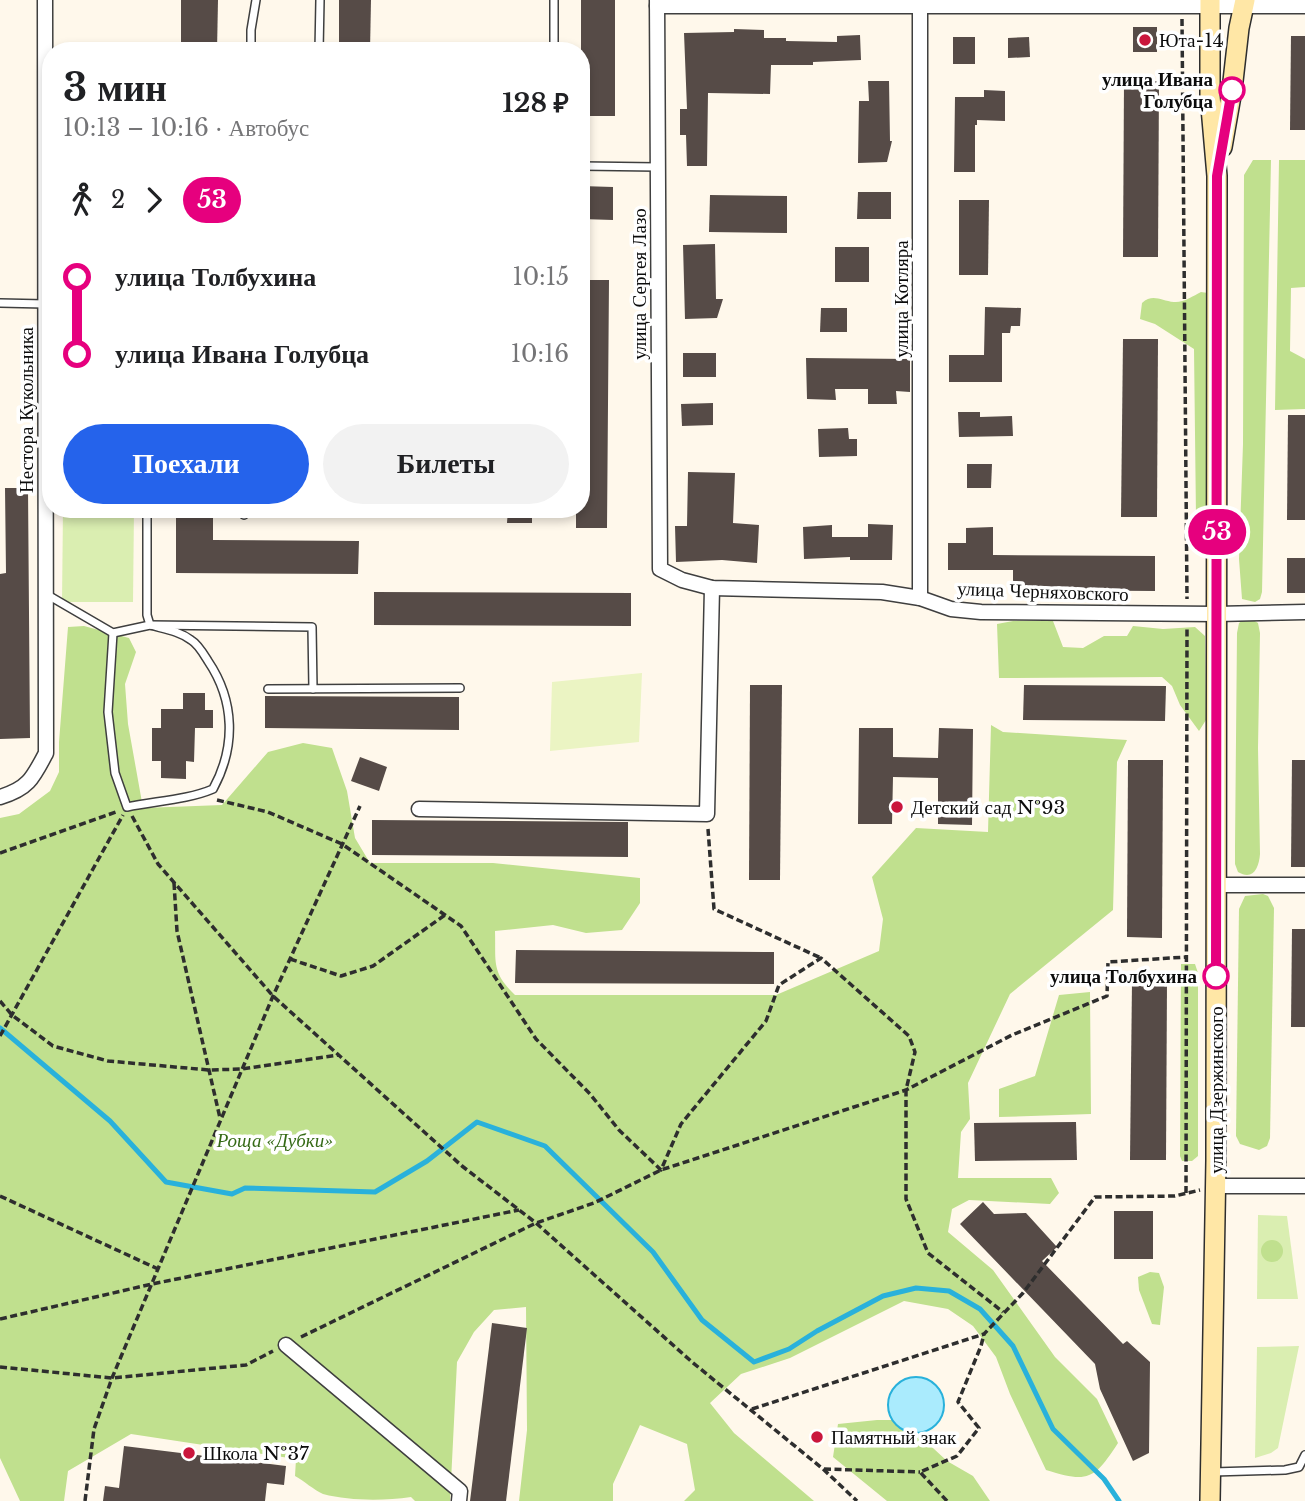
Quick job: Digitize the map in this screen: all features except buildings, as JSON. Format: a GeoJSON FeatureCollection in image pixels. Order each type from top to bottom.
{"type":"FeatureCollection","features":[{"type":"Feature","properties":{"kind":"main road","name":"улица Дзержинского"},"geometry":{"type":"LineString","coordinates":[[1210,3],[1210,96],[1217,176],[1215,1186],[1210,1501]]}},
{"type":"Feature","properties":{"kind":"main road","name":"улица Дзержинского"},"geometry":{"type":"LineString","coordinates":[[1217,176],[1232,90],[1238,28],[1245,3]]}},
{"type":"Feature","properties":{"kind":"street","name":"Нестора Кукольника"},"geometry":{"type":"LineString","coordinates":[[46,0],[46,42]]}},
{"type":"Feature","properties":{"kind":"street"},"geometry":{"type":"LineString","coordinates":[[657,3],[1245,3],[1305,6]]}},
{"type":"Feature","properties":{"kind":"street","name":"улица Сергея Лазо"},"geometry":{"type":"LineString","coordinates":[[657,3],[660,569]]}},
{"type":"Feature","properties":{"kind":"street","name":"улица Котляра"},"geometry":{"type":"LineString","coordinates":[[920,3],[920,598]]}},
{"type":"Feature","properties":{"kind":"street","name":"Нестора Кукольника"},"geometry":{"type":"LineString","coordinates":[[0,797],[18,792],[34,775],[46,753],[47,518]]}},
{"type":"Feature","properties":{"kind":"street","name":"улица Черняховского"},"geometry":{"type":"LineString","coordinates":[[660,569],[682,580],[712,588],[881,592],[920,598],[951,609],[981,612],[1305,612]]}},
{"type":"Feature","properties":{"kind":"street"},"geometry":{"type":"LineString","coordinates":[[419,809],[707,814],[712,588]]}},
{"type":"Feature","properties":{"kind":"street"},"geometry":{"type":"LineString","coordinates":[[1216,885],[1305,886]]}},
{"type":"Feature","properties":{"kind":"street"},"geometry":{"type":"LineString","coordinates":[[1215,1186],[1305,1186]]}},
{"type":"Feature","properties":{"kind":"street"},"geometry":{"type":"LineString","coordinates":[[286,1345],[460,1491],[459,1501]]}},
{"type":"Feature","properties":{"kind":"lane"},"geometry":{"type":"LineString","coordinates":[[251,42],[256,0]]}},
{"type":"Feature","properties":{"kind":"lane"},"geometry":{"type":"LineString","coordinates":[[319,42],[320,0]]}},
{"type":"Feature","properties":{"kind":"lane"},"geometry":{"type":"LineString","coordinates":[[554,0],[554,42]]}},
{"type":"Feature","properties":{"kind":"lane"},"geometry":{"type":"LineString","coordinates":[[590,166],[658,167]]}},
{"type":"Feature","properties":{"kind":"lane"},"geometry":{"type":"LineString","coordinates":[[0,303],[42,304]]}},
{"type":"Feature","properties":{"kind":"lane"},"geometry":{"type":"LineString","coordinates":[[147,518],[147,615],[150,625]]}},
{"type":"Feature","properties":{"kind":"lane"},"geometry":{"type":"LineString","coordinates":[[46,593],[113,633],[150,625],[312,627],[313,688]]}},
{"type":"Feature","properties":{"kind":"lane"},"geometry":{"type":"LineString","coordinates":[[113,633],[108,712],[115,773],[127,807],[199,795],[213,789],[221,774],[227,756],[231,720],[213,668],[193,641],[177,632],[150,625]]}},
{"type":"Feature","properties":{"kind":"lane"},"geometry":{"type":"LineString","coordinates":[[268,689],[460,688]]}},
{"type":"Feature","properties":{"kind":"lane"},"geometry":{"type":"LineString","coordinates":[[1211,1472],[1302,1469],[1305,1455]]}},
{"type":"Feature","properties":{"kind":"path"},"geometry":{"type":"LineString","coordinates":[[199,795],[268,812],[342,844],[461,926],[536,1040],[590,1094],[619,1130],[661,1170]]}},
{"type":"Feature","properties":{"kind":"path"},"geometry":{"type":"LineString","coordinates":[[85,1501],[94,1429],[112,1378],[273,996],[360,806]]}},
{"type":"Feature","properties":{"kind":"path"},"geometry":{"type":"LineString","coordinates":[[0,853],[127,807]]}},
{"type":"Feature","properties":{"kind":"path"},"geometry":{"type":"LineString","coordinates":[[127,807],[158,864],[273,996],[463,1166],[536,1223],[692,1362],[752,1409],[857,1501]]}},
{"type":"Feature","properties":{"kind":"path"},"geometry":{"type":"LineString","coordinates":[[0,1036],[127,807]]}},
{"type":"Feature","properties":{"kind":"path"},"geometry":{"type":"LineString","coordinates":[[707,814],[714,909],[821,958],[909,1036],[915,1052],[906,1090],[906,1199],[928,1253],[1003,1312]]}},
{"type":"Feature","properties":{"kind":"path"},"geometry":{"type":"LineString","coordinates":[[174,883],[177,931],[221,1120]]}},
{"type":"Feature","properties":{"kind":"path"},"geometry":{"type":"LineString","coordinates":[[290,959],[341,976],[373,966],[445,915]]}},
{"type":"Feature","properties":{"kind":"path"},"geometry":{"type":"LineString","coordinates":[[0,1367],[112,1378],[246,1365],[536,1223],[594,1203],[661,1170],[906,1090],[1012,1035],[1107,996],[1108,962],[1187,957]]}},
{"type":"Feature","properties":{"kind":"path"},"geometry":{"type":"LineString","coordinates":[[661,1170],[681,1124],[766,1021],[779,985],[821,958]]}},
{"type":"Feature","properties":{"kind":"path"},"geometry":{"type":"LineString","coordinates":[[0,1001],[12,1015],[53,1046],[108,1061],[209,1070],[242,1069],[339,1055]]}},
{"type":"Feature","properties":{"kind":"path"},"geometry":{"type":"LineString","coordinates":[[823,1469],[920,1472],[957,1456],[979,1428],[958,1402],[986,1332],[1023,1293],[1095,1197],[1175,1196],[1215,1186]]}},
{"type":"Feature","properties":{"kind":"path"},"geometry":{"type":"LineString","coordinates":[[0,1196],[158,1269]]}},
{"type":"Feature","properties":{"kind":"path"},"geometry":{"type":"LineString","coordinates":[[0,1319],[152,1284],[519,1210]]}},
{"type":"Feature","properties":{"kind":"path"},"geometry":{"type":"LineString","coordinates":[[752,1409],[986,1332]]}},
{"type":"Feature","properties":{"kind":"path"},"geometry":{"type":"LineString","coordinates":[[920,1472],[947,1501]]}},
{"type":"Feature","properties":{"kind":"green space"},"geometry":{"type":"Polygon","coordinates":[[[1253,160],[1271,160],[1262,592],[1260,599],[1255,602],[1242,599],[1239,559],[1243,444],[1244,175],[1253,160]]]}},
{"type":"Feature","properties":{"kind":"green space"},"geometry":{"type":"Polygon","coordinates":[[[1279,160],[1305,160],[1305,287],[1291,288],[1290,351],[1305,359],[1305,409],[1275,410],[1279,160]]]}},
{"type":"Feature","properties":{"kind":"green space"},"geometry":{"type":"Polygon","coordinates":[[[1201,292],[1208,293],[1207,520],[1196,517],[1194,349],[1155,324],[1140,319],[1142,303],[1146,300],[1154,298],[1177,302],[1201,292]]]}},
{"type":"Feature","properties":{"kind":"green space"},"geometry":{"type":"Polygon","coordinates":[[[63,518],[134,518],[133,602],[62,602],[63,518]]]}},
{"type":"Feature","properties":{"kind":"green space"},"geometry":{"type":"Polygon","coordinates":[[[1243,620],[1258,623],[1260,633],[1260,854],[1257,868],[1248,875],[1238,872],[1235,864],[1237,633],[1239,623],[1243,620]]]}},
{"type":"Feature","properties":{"kind":"green space"},"geometry":{"type":"Polygon","coordinates":[[[1013,621],[1053,621],[1063,647],[1083,648],[1104,636],[1127,636],[1133,626],[1163,629],[1195,627],[1205,636],[1206,720],[1199,731],[1180,705],[1172,686],[1162,677],[999,678],[997,624],[1013,621]]]}},
{"type":"Feature","properties":{"kind":"green space","name":"Роща «Дубки»"},"geometry":{"type":"Polygon","coordinates":[[[84,626],[129,638],[136,652],[125,684],[128,724],[143,808],[222,805],[268,752],[303,743],[332,748],[347,791],[355,838],[370,863],[493,863],[640,878],[640,903],[622,930],[586,933],[553,925],[495,931],[498,973],[515,995],[776,995],[879,951],[883,919],[872,877],[916,828],[988,832],[991,725],[1003,732],[1127,740],[1117,762],[1113,910],[1010,994],[968,1083],[970,1119],[961,1132],[958,1178],[1051,1178],[1059,1193],[1050,1204],[969,1200],[952,1209],[948,1232],[993,1270],[1055,1357],[1097,1399],[1118,1443],[1103,1465],[1081,1477],[1046,1470],[1010,1394],[996,1357],[973,1326],[948,1309],[904,1301],[790,1358],[741,1374],[710,1403],[734,1433],[814,1501],[684,1501],[695,1490],[687,1444],[640,1425],[613,1484],[613,1501],[519,1501],[527,1430],[526,1307],[494,1310],[474,1332],[457,1362],[450,1501],[415,1501],[411,1497],[367,1500],[323,1494],[295,1476],[296,1459],[131,1434],[68,1471],[64,1501],[20,1501],[0,1458],[0,818],[19,814],[50,791],[59,772],[68,627],[84,626]]]}},
{"type":"Feature","properties":{"kind":"green space"},"geometry":{"type":"Polygon","coordinates":[[[642,673],[639,742],[550,751],[552,682],[642,673]]]}},
{"type":"Feature","properties":{"kind":"green space"},"geometry":{"type":"Polygon","coordinates":[[[1245,896],[1268,896],[1274,908],[1270,1138],[1267,1146],[1259,1150],[1240,1144],[1236,1136],[1239,909],[1245,896]]]}},
{"type":"Feature","properties":{"kind":"green space"},"geometry":{"type":"Polygon","coordinates":[[[1181,964],[1195,964],[1198,973],[1198,1156],[1192,1161],[1182,1161],[1180,1156],[1181,964]]]}},
{"type":"Feature","properties":{"kind":"green space"},"geometry":{"type":"Polygon","coordinates":[[[1090,992],[1091,1114],[999,1117],[999,1089],[1035,1076],[1059,995],[1090,992]]]}},
{"type":"Feature","properties":{"kind":"green space"},"geometry":{"type":"Polygon","coordinates":[[[1258,1215],[1287,1216],[1298,1299],[1257,1299],[1258,1215]]]}},
{"type":"Feature","properties":{"kind":"green space"},"geometry":{"type":"Polygon","coordinates":[[[1272,1240],[1280,1243],[1283,1251],[1280,1259],[1272,1262],[1264,1259],[1261,1251],[1264,1243],[1272,1240]]]}},
{"type":"Feature","properties":{"kind":"green space"},"geometry":{"type":"Polygon","coordinates":[[[1150,1272],[1159,1273],[1164,1287],[1160,1325],[1152,1324],[1139,1290],[1138,1277],[1150,1272]]]}},
{"type":"Feature","properties":{"kind":"green space"},"geometry":{"type":"Polygon","coordinates":[[[1299,1346],[1278,1448],[1255,1458],[1257,1347],[1299,1346]]]}},
{"type":"Feature","properties":{"kind":"green space"},"geometry":{"type":"Polygon","coordinates":[[[894,1420],[920,1436],[947,1461],[973,1476],[990,1501],[887,1501],[833,1457],[838,1424],[894,1420]]]}},
{"type":"Feature","properties":{"kind":"water"},"geometry":{"type":"Polygon","coordinates":[[[916,1377],[927,1379],[936,1385],[942,1394],[942,1416],[936,1425],[927,1431],[916,1433],[905,1431],[896,1425],[890,1416],[888,1405],[890,1394],[896,1385],[905,1379],[916,1377]]]}},
{"type":"Feature","properties":{"kind":"waterway"},"geometry":{"type":"LineString","coordinates":[[0,1028],[110,1121],[166,1182],[232,1194],[245,1188],[375,1192],[427,1161],[477,1122],[545,1146],[653,1252],[702,1320],[754,1362],[789,1349],[883,1296],[916,1288],[949,1291],[980,1309],[1013,1346],[1053,1429],[1104,1479],[1119,1501]]}},
{"type":"Feature","properties":{"kind":"bus line","name":"53"},"geometry":{"type":"LineString","coordinates":[[1216,976],[1217,176],[1232,90]]}},
{"type":"Feature","properties":{"kind":"place","name":"Юта-14"},"geometry":{"type":"Point","coordinates":[1145,40]}},
{"type":"Feature","properties":{"kind":"place","name":"улица Ивана Голубца"},"geometry":{"type":"Point","coordinates":[1232,90]}},
{"type":"Feature","properties":{"kind":"place","name":"Детский сад №93"},"geometry":{"type":"Point","coordinates":[897,807]}},
{"type":"Feature","properties":{"kind":"place","name":"улица Толбухина"},"geometry":{"type":"Point","coordinates":[1216,976]}},
{"type":"Feature","properties":{"kind":"place","name":"Памятный знак"},"geometry":{"type":"Point","coordinates":[817,1437]}},
{"type":"Feature","properties":{"kind":"place","name":"Школа №37"},"geometry":{"type":"Point","coordinates":[189,1453]}}]}
